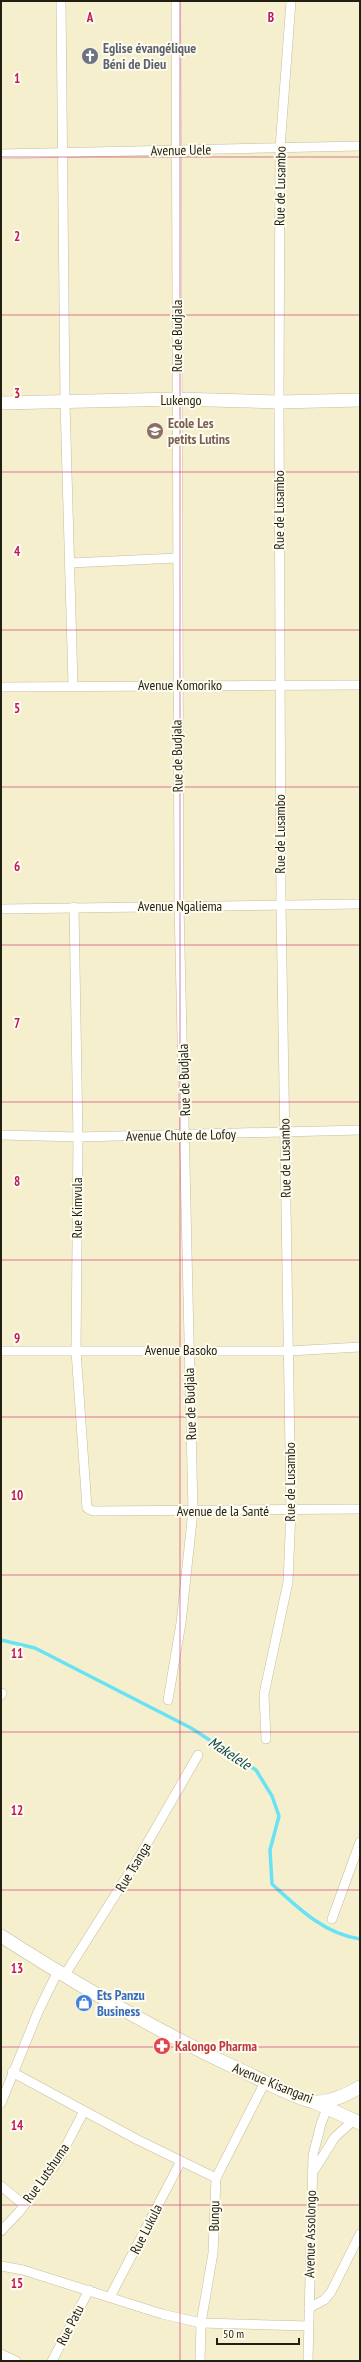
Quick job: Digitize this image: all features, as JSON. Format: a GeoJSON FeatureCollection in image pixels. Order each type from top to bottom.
{"type":"FeatureCollection","features":[{"type":"Feature","properties":{"kind":"street"},"geometry":{"type":"LineString","coordinates":[[61,1],[65,402],[73,685]]}},
{"type":"Feature","properties":{"kind":"street","name":"Rue de Budjala"},"geometry":{"type":"LineString","coordinates":[[168,1700],[181,1623],[193,1511],[188,1350],[185,1135],[179,905],[177,686],[176,1]]}},
{"type":"Feature","properties":{"kind":"street","name":"Rue de Lusambo"},"geometry":{"type":"LineString","coordinates":[[266,1738],[264,1694],[268,1666],[288,1582],[291,1510],[281,906],[279,402],[280,148],[291,1]]}},
{"type":"Feature","properties":{"kind":"street","name":"Avenue Uele"},"geometry":{"type":"LineString","coordinates":[[1,154],[360,146]]}},
{"type":"Feature","properties":{"kind":"street","name":"Lukengo"},"geometry":{"type":"LineString","coordinates":[[1,403],[177,399],[279,402],[360,400]]}},
{"type":"Feature","properties":{"kind":"street"},"geometry":{"type":"LineString","coordinates":[[70,563],[177,558]]}},
{"type":"Feature","properties":{"kind":"street","name":"Avenue Komoriko"},"geometry":{"type":"LineString","coordinates":[[1,687],[73,685],[177,686],[360,684]]}},
{"type":"Feature","properties":{"kind":"street","name":"Avenue Ngaliema"},"geometry":{"type":"LineString","coordinates":[[1,909],[179,905],[281,906],[360,904]]}},
{"type":"Feature","properties":{"kind":"street","name":"Rue Kimvula"},"geometry":{"type":"LineString","coordinates":[[74,907],[78,1137],[76,1351],[87,1508]]}},
{"type":"Feature","properties":{"kind":"street","name":"Avenue Chute de Lofoy"},"geometry":{"type":"LineString","coordinates":[[1,1135],[78,1137],[360,1130]]}},
{"type":"Feature","properties":{"kind":"street","name":"Avenue Basoko"},"geometry":{"type":"LineString","coordinates":[[1,1351],[289,1351],[360,1347]]}},
{"type":"Feature","properties":{"kind":"street","name":"Avenue de la Santé"},"geometry":{"type":"LineString","coordinates":[[87,1508],[93,1510],[193,1511],[360,1509]]}},
{"type":"Feature","properties":{"kind":"street","name":"Rue Tsanga"},"geometry":{"type":"LineString","coordinates":[[1,2103],[12,2072],[38,2012],[138,1859],[198,1755]]}},
{"type":"Feature","properties":{"kind":"street"},"geometry":{"type":"LineString","coordinates":[[332,1919],[360,1842]]}},
{"type":"Feature","properties":{"kind":"street","name":"Avenue Kisangani"},"geometry":{"type":"LineString","coordinates":[[1,1936],[61,1975],[215,2059],[265,2082],[313,2102],[334,2099],[360,2087]]}},
{"type":"Feature","properties":{"kind":"street"},"geometry":{"type":"LineString","coordinates":[[12,2072],[84,2111],[216,2178]]}},
{"type":"Feature","properties":{"kind":"street","name":"Bungu"},"geometry":{"type":"LineString","coordinates":[[200,2361],[201,2322],[213,2253],[216,2178],[265,2082]]}},
{"type":"Feature","properties":{"kind":"street"},"geometry":{"type":"LineString","coordinates":[[313,2102],[357,2121]]}},
{"type":"Feature","properties":{"kind":"street","name":"Avenue Assolongo"},"geometry":{"type":"LineString","coordinates":[[308,2361],[312,2173],[316,2140],[327,2108]]}},
{"type":"Feature","properties":{"kind":"street","name":"Rue Lutshuma"},"geometry":{"type":"LineString","coordinates":[[1,2231],[24,2205],[58,2161],[84,2111]]}},
{"type":"Feature","properties":{"kind":"street"},"geometry":{"type":"LineString","coordinates":[[312,2173],[335,2137],[357,2121]]}},
{"type":"Feature","properties":{"kind":"street","name":"Rue Lukula"},"geometry":{"type":"LineString","coordinates":[[110,2297],[181,2161]]}},
{"type":"Feature","properties":{"kind":"street"},"geometry":{"type":"LineString","coordinates":[[1,2186],[24,2205]]}},
{"type":"Feature","properties":{"kind":"street"},"geometry":{"type":"LineString","coordinates":[[309,2308],[324,2300],[331,2292],[360,2234]]}},
{"type":"Feature","properties":{"kind":"street"},"geometry":{"type":"LineString","coordinates":[[1,2266],[23,2270],[162,2314],[201,2322],[308,2326]]}},
{"type":"Feature","properties":{"kind":"street","name":"Rue Patu"},"geometry":{"type":"LineString","coordinates":[[52,2361],[88,2290]]}},
{"type":"Feature","properties":{"kind":"street"},"geometry":{"type":"LineString","coordinates":[[1,2354],[16,2361]]}},
{"type":"Feature","properties":{"kind":"waterway","name":"Makelele"},"geometry":{"type":"LineString","coordinates":[[1,1640],[35,1648],[191,1728],[256,1770],[272,1796],[279,1816],[270,1850],[272,1884],[291,1902],[323,1925],[335,1932],[360,1939]]}},
{"type":"Feature","properties":{"kind":"place","name":"Eglise évangélique Béni de Dieu"},"geometry":{"type":"Point","coordinates":[90,56]}},
{"type":"Feature","properties":{"kind":"place","name":"Ecole Les petits Lutins"},"geometry":{"type":"Point","coordinates":[155,431]}},
{"type":"Feature","properties":{"kind":"place","name":"Ets Panzu Business"},"geometry":{"type":"Point","coordinates":[84,2003]}},
{"type":"Feature","properties":{"kind":"place","name":"Kalongo Pharma"},"geometry":{"type":"Point","coordinates":[162,2046]}}]}
